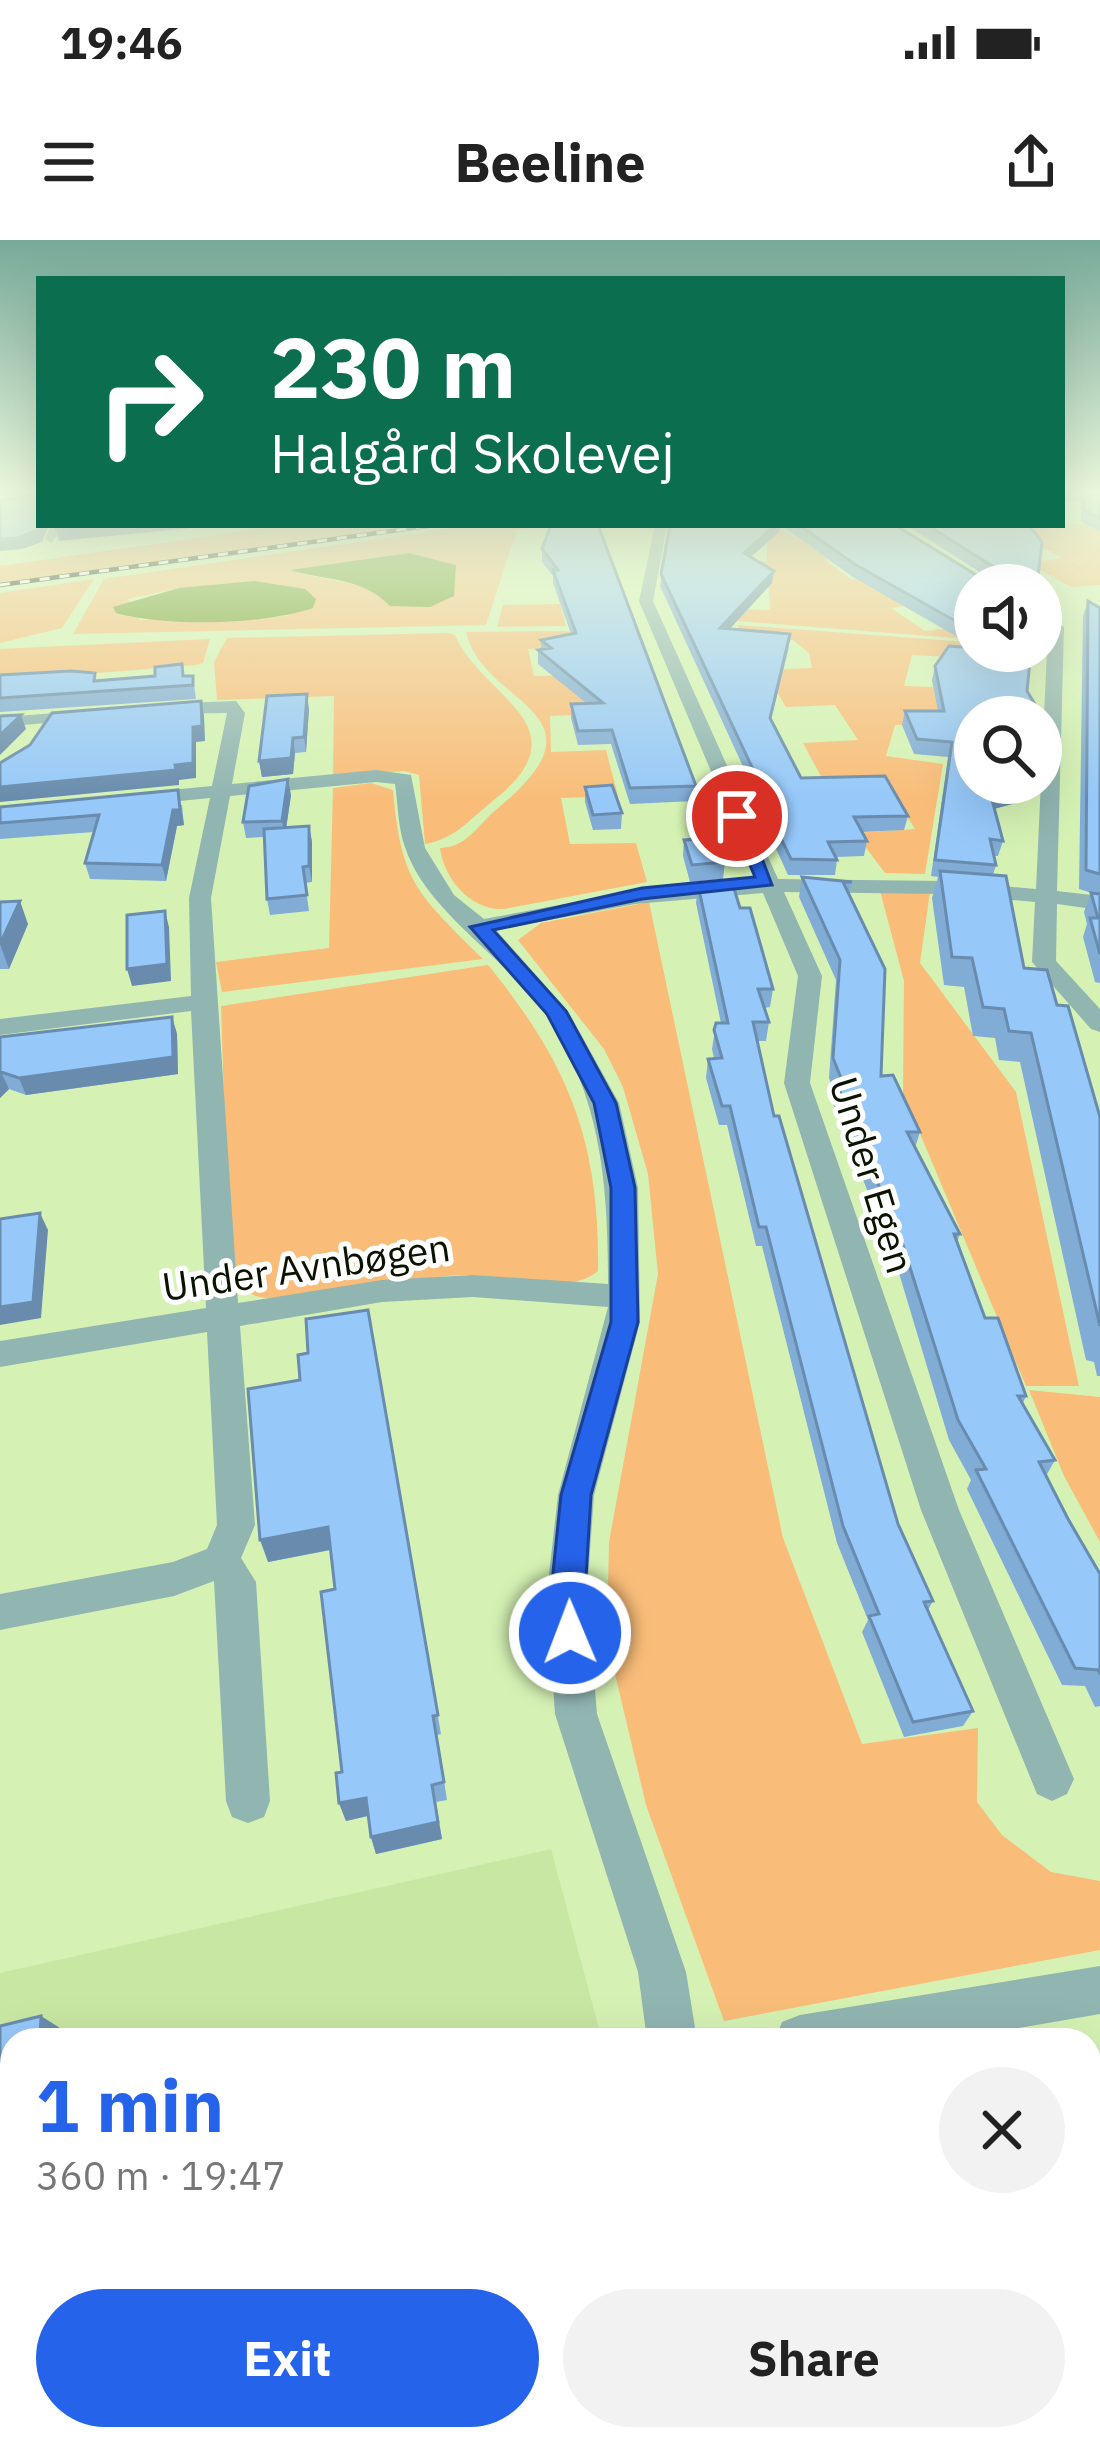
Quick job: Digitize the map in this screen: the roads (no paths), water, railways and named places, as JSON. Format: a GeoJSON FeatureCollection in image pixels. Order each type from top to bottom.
{"type":"FeatureCollection","features":[{"type":"Feature","properties":{"kind":"street","name":"Under Egen"},"geometry":{"type":"LineString","coordinates":[[648,593],[646,601],[810,976],[797,1083],[940,1510],[1052,1779]]}},
{"type":"Feature","properties":{"kind":"street"},"geometry":{"type":"LineString","coordinates":[[1054,672],[1042,895],[1044,962],[1100,1024]]}},
{"type":"Feature","properties":{"kind":"street"},"geometry":{"type":"LineString","coordinates":[[0,1612],[174,1579],[221,1561],[236,1525],[200,898],[236,713],[230,705],[130,711]]}},
{"type":"Feature","properties":{"kind":"street"},"geometry":{"type":"LineString","coordinates":[[0,722],[42,726],[110,712]]}},
{"type":"Feature","properties":{"kind":"street"},"geometry":{"type":"LineString","coordinates":[[112,802],[376,776],[404,779],[415,848],[446,899],[480,927],[556,1011],[605,1103],[623,1188],[625,1322],[576,1495],[567,1592],[576,1714],[638,1888],[662,1972],[670,2028]]}},
{"type":"Feature","properties":{"kind":"street"},"geometry":{"type":"LineString","coordinates":[[480,927],[642,893],[766,882],[890,882],[1100,903]]}},
{"type":"Feature","properties":{"kind":"street"},"geometry":{"type":"LineString","coordinates":[[0,1027],[203,1002]]}},
{"type":"Feature","properties":{"kind":"street","name":"Under Avnbøgen"},"geometry":{"type":"LineString","coordinates":[[0,1354],[382,1291],[473,1286],[624,1297]]}},
{"type":"Feature","properties":{"kind":"street"},"geometry":{"type":"LineString","coordinates":[[221,1561],[237,1582],[248,1801]]}},
{"type":"Feature","properties":{"kind":"street"},"geometry":{"type":"LineString","coordinates":[[872,2028],[1100,1990]]}}]}
